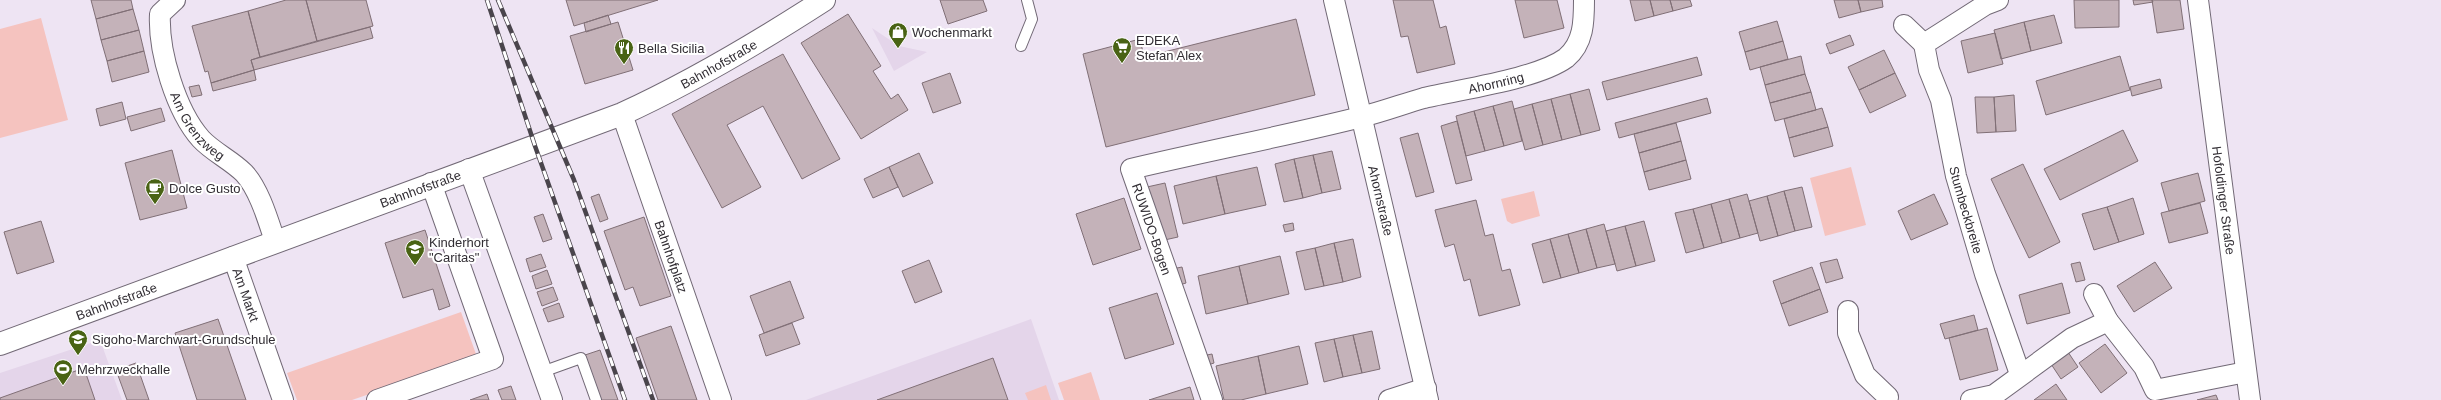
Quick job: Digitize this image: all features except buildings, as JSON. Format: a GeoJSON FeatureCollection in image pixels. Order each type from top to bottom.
{"type":"FeatureCollection","features":[{"type":"Feature","properties":{"kind":"street","name":"Am Grenzweg"},"geometry":{"type":"LineString","coordinates":[[175,0],[160,14],[159,34],[175,92],[187,119],[201,139],[245,173],[263,206],[275,241]]}},
{"type":"Feature","properties":{"kind":"street","name":"Bahnhofstraße"},"geometry":{"type":"LineString","coordinates":[[0,344],[431,183],[622,114],[657,98],[824,0]]}},
{"type":"Feature","properties":{"kind":"street","name":"Ahornstraße"},"geometry":{"type":"LineString","coordinates":[[1334,0],[1363,117],[1427,394]]}},
{"type":"Feature","properties":{"kind":"street","name":"Ahornring"},"geometry":{"type":"LineString","coordinates":[[1363,117],[1423,99],[1546,70],[1566,57],[1577,45],[1582,36],[1584,0]]}},
{"type":"Feature","properties":{"kind":"street"},"geometry":{"type":"LineString","coordinates":[[1904,25],[1924,44],[1985,4],[1998,0]]}},
{"type":"Feature","properties":{"kind":"street","name":"Hofoldinger Straße"},"geometry":{"type":"LineString","coordinates":[[2198,0],[2250,400]]}},
{"type":"Feature","properties":{"kind":"street","name":"Stumbeckbreite"},"geometry":{"type":"LineString","coordinates":[[1924,44],[1929,70],[1941,100],[1956,176],[1985,274],[2020,374]]}},
{"type":"Feature","properties":{"kind":"street","name":"Bahnhofplatz"},"geometry":{"type":"LineString","coordinates":[[622,114],[721,400]]}},
{"type":"Feature","properties":{"kind":"street","name":"RUWIDO-Bogen"},"geometry":{"type":"LineString","coordinates":[[1212,400],[1131,169],[1363,117]]}},
{"type":"Feature","properties":{"kind":"street"},"geometry":{"type":"LineString","coordinates":[[470,169],[552,400]]}},
{"type":"Feature","properties":{"kind":"street"},"geometry":{"type":"LineString","coordinates":[[377,400],[494,359],[431,183]]}},
{"type":"Feature","properties":{"kind":"street","name":"Am Markt"},"geometry":{"type":"LineString","coordinates":[[233,257],[283,400]]}},
{"type":"Feature","properties":{"kind":"street"},"geometry":{"type":"LineString","coordinates":[[2094,294],[2108,321],[2144,367],[2148,395],[2246,372]]}},
{"type":"Feature","properties":{"kind":"street"},"geometry":{"type":"LineString","coordinates":[[1848,311],[1848,333],[1865,376],[1891,399]]}},
{"type":"Feature","properties":{"kind":"street"},"geometry":{"type":"LineString","coordinates":[[1971,400],[1994,395],[2020,374],[2072,338],[2108,321]]}},
{"type":"Feature","properties":{"kind":"street"},"geometry":{"type":"LineString","coordinates":[[1389,400],[1427,394]]}},
{"type":"Feature","properties":{"kind":"lane"},"geometry":{"type":"LineString","coordinates":[[1021,46],[1032,19],[1027,0]]}},
{"type":"Feature","properties":{"kind":"lane"},"geometry":{"type":"LineString","coordinates":[[542,372],[581,358],[596,400]]}},
{"type":"Feature","properties":{"kind":"shaded area"},"geometry":{"type":"Polygon","coordinates":[[[41,18],[68,120],[0,138],[0,29],[41,18]]]}},
{"type":"Feature","properties":{"kind":"shaded area","name":"Wochenmarkt"},"geometry":{"type":"Polygon","coordinates":[[[872,28],[899,46],[927,52],[894,71],[872,28]]]}},
{"type":"Feature","properties":{"kind":"shaded area"},"geometry":{"type":"Polygon","coordinates":[[[1851,167],[1866,225],[1825,236],[1810,178],[1851,167]]]}},
{"type":"Feature","properties":{"kind":"shaded area"},"geometry":{"type":"Polygon","coordinates":[[[1534,191],[1540,216],[1512,224],[1507,221],[1501,199],[1534,191]]]}},
{"type":"Feature","properties":{"kind":"shaded area"},"geometry":{"type":"Polygon","coordinates":[[[461,312],[477,357],[352,400],[297,400],[287,373],[461,312]]]}},
{"type":"Feature","properties":{"kind":"shaded area"},"geometry":{"type":"Polygon","coordinates":[[[1031,319],[1059,400],[806,400],[814,397],[1031,319]]]}},
{"type":"Feature","properties":{"kind":"shaded area","name":"Sigoho-Marchwart-Grundschule"},"geometry":{"type":"Polygon","coordinates":[[[100,340],[122,400],[0,400],[0,373],[100,340]]]}},
{"type":"Feature","properties":{"kind":"shaded area"},"geometry":{"type":"Polygon","coordinates":[[[1091,372],[1100,400],[1064,400],[1058,383],[1091,372]]]}},
{"type":"Feature","properties":{"kind":"shaded area"},"geometry":{"type":"Polygon","coordinates":[[[1046,385],[1051,400],[1028,400],[1025,393],[1046,385]]]}},
{"type":"Feature","properties":{"kind":"railway"},"geometry":{"type":"LineString","coordinates":[[487,0],[535,146],[625,400]]}},
{"type":"Feature","properties":{"kind":"railway"},"geometry":{"type":"LineString","coordinates":[[498,0],[574,180],[653,400]]}},
{"type":"Feature","properties":{"kind":"place","name":"Wochenmarkt"},"geometry":{"type":"Point","coordinates":[898,49]}},
{"type":"Feature","properties":{"kind":"place","name":"EDEKA Stefan Alex"},"geometry":{"type":"Point","coordinates":[1122,64]}},
{"type":"Feature","properties":{"kind":"place","name":"Bella Sicilia"},"geometry":{"type":"Point","coordinates":[624,65]}},
{"type":"Feature","properties":{"kind":"place","name":"Dolce Gusto"},"geometry":{"type":"Point","coordinates":[155,205]}},
{"type":"Feature","properties":{"kind":"place","name":"Kinderhort \"Caritas\""},"geometry":{"type":"Point","coordinates":[415,266]}},
{"type":"Feature","properties":{"kind":"place","name":"Sigoho-Marchwart-Grundschule"},"geometry":{"type":"Point","coordinates":[78,356]}},
{"type":"Feature","properties":{"kind":"place","name":"Mehrzweckhalle"},"geometry":{"type":"Point","coordinates":[63,386]}}]}
